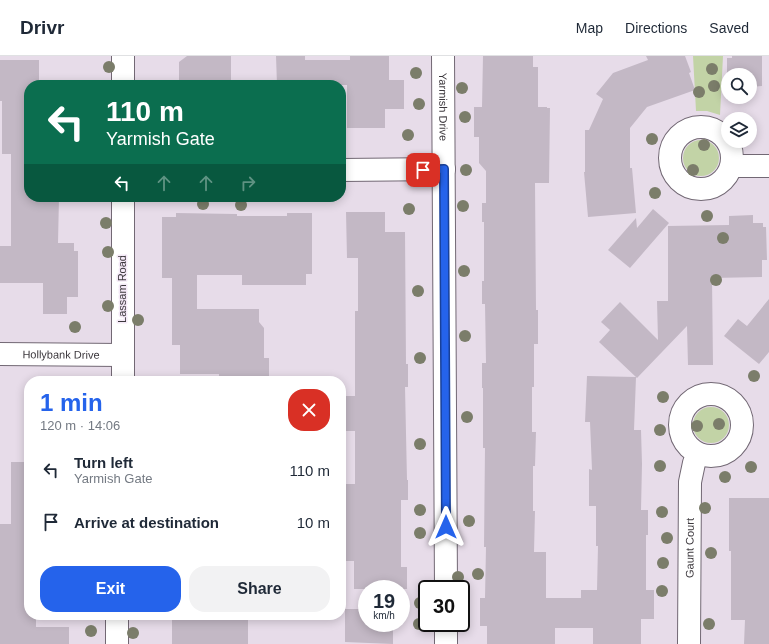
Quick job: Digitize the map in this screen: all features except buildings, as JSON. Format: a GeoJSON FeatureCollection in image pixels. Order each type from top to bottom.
{"type":"FeatureCollection","features":[{"type":"Feature","properties":{"kind":"street"},"geometry":{"type":"LineString","coordinates":[[122,56],[122,80]]}},
{"type":"Feature","properties":{"kind":"street","name":"Yarmish Drive"},"geometry":{"type":"LineString","coordinates":[[443,56],[446,580]]}},
{"type":"Feature","properties":{"kind":"street"},"geometry":{"type":"LineString","coordinates":[[732,166],[769,166]]}},
{"type":"Feature","properties":{"kind":"street"},"geometry":{"type":"LineString","coordinates":[[346,170],[444,169]]}},
{"type":"Feature","properties":{"kind":"street","name":"Lassam Road"},"geometry":{"type":"LineString","coordinates":[[122,202],[123,376]]}},
{"type":"Feature","properties":{"kind":"street","name":"Hollybank Drive"},"geometry":{"type":"LineString","coordinates":[[0,354],[122,355]]}},
{"type":"Feature","properties":{"kind":"street","name":"Gaunt Court"},"geometry":{"type":"LineString","coordinates":[[689,644],[690,482],[694,463],[698,454]]}},
{"type":"Feature","properties":{"kind":"street"},"geometry":{"type":"LineString","coordinates":[[117,620],[118,644]]}},
{"type":"Feature","properties":{"kind":"street"},"geometry":{"type":"LineString","coordinates":[[446,632],[446,644]]}},
{"type":"Feature","properties":{"kind":"green space"},"geometry":{"type":"Polygon","coordinates":[[[693,56],[723,56],[722,68],[721,68],[720,115],[707,111],[696,111],[693,56]]]}},
{"type":"Feature","properties":{"kind":"green space"},"geometry":{"type":"Polygon","coordinates":[[[705,140],[714,145],[718,151],[718,165],[714,171],[705,176],[697,176],[688,171],[684,165],[683,154],[688,145],[694,141],[705,140]]]}},
{"type":"Feature","properties":{"kind":"green space"},"geometry":{"type":"Polygon","coordinates":[[[715,407],[724,412],[728,418],[728,432],[724,438],[715,443],[707,443],[698,438],[694,432],[693,421],[698,412],[704,408],[715,407]]]}},
{"type":"Feature","properties":{"kind":"route"},"geometry":{"type":"LineString","coordinates":[[423,170],[444,169],[446,527]]}}]}
